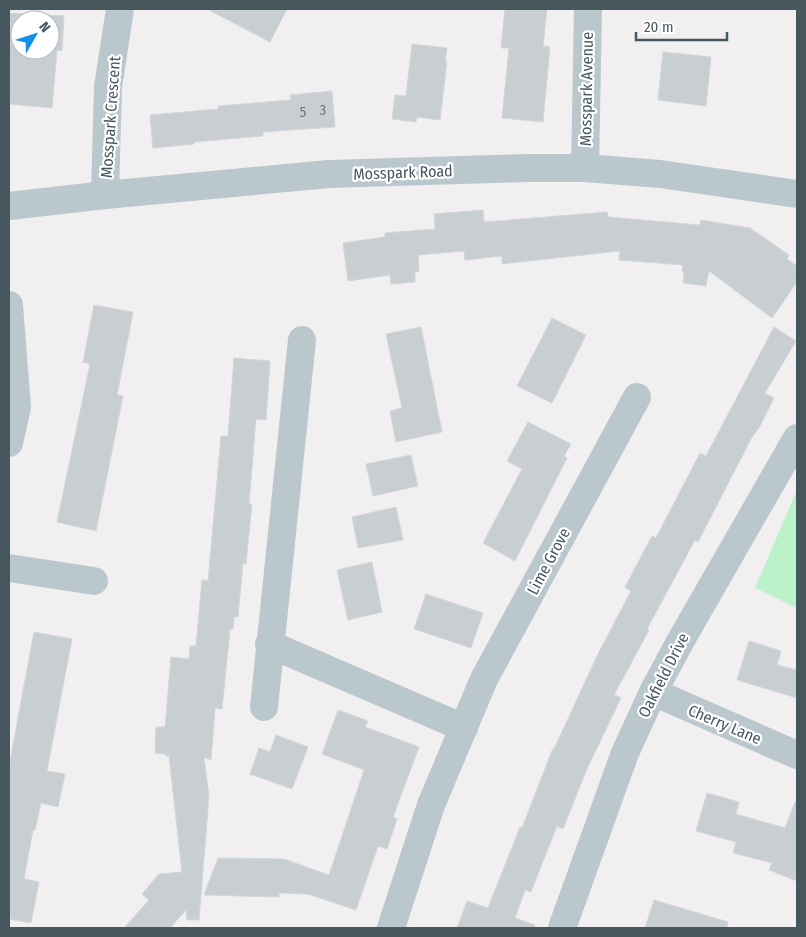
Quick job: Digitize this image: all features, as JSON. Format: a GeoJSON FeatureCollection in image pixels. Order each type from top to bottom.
{"type":"FeatureCollection","features":[{"type":"Feature","properties":{"kind":"street","name":"Mosspark Crescent"},"geometry":{"type":"LineString","coordinates":[[105,195],[108,87],[120,9]]}},
{"type":"Feature","properties":{"kind":"street","name":"Mosspark Avenue"},"geometry":{"type":"LineString","coordinates":[[585,168],[588,9]]}},
{"type":"Feature","properties":{"kind":"street","name":"Mosspark Road"},"geometry":{"type":"LineString","coordinates":[[9,206],[328,174],[527,168],[585,168],[660,174],[797,194]]}},
{"type":"Feature","properties":{"kind":"street"},"geometry":{"type":"LineString","coordinates":[[9,305],[17,407],[9,443]]}},
{"type":"Feature","properties":{"kind":"street"},"geometry":{"type":"LineString","coordinates":[[264,707],[269,644],[302,340]]}},
{"type":"Feature","properties":{"kind":"street","name":"Lime Grove"},"geometry":{"type":"LineString","coordinates":[[391,928],[431,805],[484,679],[637,397]]}},
{"type":"Feature","properties":{"kind":"street","name":"Oakfield Drive"},"geometry":{"type":"LineString","coordinates":[[562,928],[625,753],[654,692],[681,640],[797,438]]}},
{"type":"Feature","properties":{"kind":"street"},"geometry":{"type":"LineString","coordinates":[[9,568],[94,581]]}},
{"type":"Feature","properties":{"kind":"street"},"geometry":{"type":"LineString","coordinates":[[269,644],[464,728]]}},
{"type":"Feature","properties":{"kind":"street","name":"Cherry Lane"},"geometry":{"type":"LineString","coordinates":[[654,692],[797,755]]}},
{"type":"Feature","properties":{"kind":"green space"},"geometry":{"type":"Polygon","coordinates":[[[797,490],[797,608],[755,588],[797,490]]]}},
{"type":"Feature","properties":{"kind":"building"},"geometry":{"type":"Polygon","coordinates":[[[207,9],[287,9],[270,42],[207,9]]]}},
{"type":"Feature","properties":{"kind":"building"},"geometry":{"type":"Polygon","coordinates":[[[505,9],[547,9],[543,46],[550,47],[543,122],[502,118],[509,48],[501,48],[505,9]]]}},
{"type":"Feature","properties":{"kind":"building"},"geometry":{"type":"Polygon","coordinates":[[[9,13],[10,60],[56,60],[52,108],[9,104],[9,13]]]}},
{"type":"Feature","properties":{"kind":"building"},"geometry":{"type":"Polygon","coordinates":[[[60,16],[64,16],[62,51],[60,51],[60,16]]]}},
{"type":"Feature","properties":{"kind":"building"},"geometry":{"type":"Polygon","coordinates":[[[412,44],[447,48],[440,120],[417,117],[416,122],[392,119],[395,95],[406,96],[412,44]]]}},
{"type":"Feature","properties":{"kind":"building"},"geometry":{"type":"Polygon","coordinates":[[[663,52],[711,57],[706,106],[658,100],[663,52]]]}},
{"type":"Feature","properties":{"kind":"building"},"geometry":{"type":"Polygon","coordinates":[[[332,91],[335,127],[263,132],[263,136],[194,142],[194,144],[153,148],[150,115],[218,109],[218,106],[291,100],[290,95],[332,91]]]}},
{"type":"Feature","properties":{"kind":"building"},"geometry":{"type":"Polygon","coordinates":[[[483,210],[484,222],[607,212],[608,217],[700,225],[701,220],[750,228],[789,255],[787,259],[797,266],[797,282],[772,318],[709,271],[706,286],[683,283],[683,265],[619,260],[620,251],[502,264],[502,256],[465,260],[464,251],[418,255],[419,271],[415,272],[415,282],[391,284],[390,275],[348,281],[343,243],[385,237],[385,233],[435,229],[434,214],[483,210]]]}},
{"type":"Feature","properties":{"kind":"building"},"geometry":{"type":"Polygon","coordinates":[[[94,305],[133,312],[117,395],[123,396],[96,531],[57,522],[90,364],[83,362],[94,305]]]}},
{"type":"Feature","properties":{"kind":"building"},"geometry":{"type":"Polygon","coordinates":[[[552,318],[586,335],[552,403],[517,386],[552,318]]]}},
{"type":"Feature","properties":{"kind":"building"},"geometry":{"type":"Polygon","coordinates":[[[421,327],[442,432],[396,442],[390,411],[402,408],[386,334],[421,327]]]}},
{"type":"Feature","properties":{"kind":"building"},"geometry":{"type":"Polygon","coordinates":[[[774,327],[796,341],[765,393],[774,398],[698,542],[695,540],[647,629],[649,630],[614,695],[621,698],[586,771],[563,829],[557,826],[531,892],[525,890],[515,918],[535,925],[535,928],[457,928],[467,901],[488,908],[553,748],[598,654],[631,591],[625,587],[652,536],[656,538],[700,453],[706,456],[774,327]]]}},
{"type":"Feature","properties":{"kind":"building"},"geometry":{"type":"Polygon","coordinates":[[[234,358],[270,361],[266,420],[256,419],[249,504],[252,504],[246,564],[243,563],[238,617],[234,617],[233,629],[230,629],[222,709],[215,708],[211,760],[204,757],[209,796],[199,920],[187,920],[186,910],[170,928],[124,928],[149,900],[142,894],[159,874],[182,872],[169,756],[155,753],[156,727],[165,727],[171,657],[189,659],[190,646],[196,646],[202,580],[208,581],[221,436],[228,436],[234,358]]]}},
{"type":"Feature","properties":{"kind":"building"},"geometry":{"type":"Polygon","coordinates":[[[528,422],[571,444],[564,456],[567,458],[515,561],[483,543],[522,469],[507,461],[528,422]]]}},
{"type":"Feature","properties":{"kind":"building"},"geometry":{"type":"Polygon","coordinates":[[[411,455],[418,486],[373,496],[366,464],[411,455]]]}},
{"type":"Feature","properties":{"kind":"building"},"geometry":{"type":"Polygon","coordinates":[[[396,507],[403,540],[358,548],[352,517],[396,507]]]}},
{"type":"Feature","properties":{"kind":"building"},"geometry":{"type":"Polygon","coordinates":[[[372,562],[382,612],[348,620],[337,570],[372,562]]]}},
{"type":"Feature","properties":{"kind":"building"},"geometry":{"type":"Polygon","coordinates":[[[426,594],[483,613],[471,648],[414,629],[426,594]]]}},
{"type":"Feature","properties":{"kind":"building"},"geometry":{"type":"Polygon","coordinates":[[[34,632],[72,639],[47,771],[65,774],[58,807],[41,803],[35,830],[33,830],[24,879],[39,882],[31,923],[9,919],[9,766],[34,632]]]}},
{"type":"Feature","properties":{"kind":"building"},"geometry":{"type":"Polygon","coordinates":[[[749,641],[781,651],[777,665],[797,670],[797,698],[737,680],[749,641]]]}},
{"type":"Feature","properties":{"kind":"building"},"geometry":{"type":"Polygon","coordinates":[[[338,710],[368,721],[365,727],[419,747],[393,817],[397,819],[387,849],[378,846],[356,910],[308,894],[279,893],[279,897],[204,895],[218,858],[284,859],[329,875],[364,770],[322,754],[338,710]]]}},
{"type":"Feature","properties":{"kind":"building"},"geometry":{"type":"Polygon","coordinates":[[[276,735],[308,747],[292,789],[250,774],[259,748],[270,752],[276,735]]]}},
{"type":"Feature","properties":{"kind":"building"},"geometry":{"type":"Polygon","coordinates":[[[707,793],[739,802],[736,814],[785,828],[795,802],[797,802],[797,881],[769,870],[772,863],[733,853],[736,842],[696,831],[707,793]]]}},
{"type":"Feature","properties":{"kind":"building"},"geometry":{"type":"Polygon","coordinates":[[[654,900],[728,922],[727,928],[645,928],[654,900]]]}}]}
